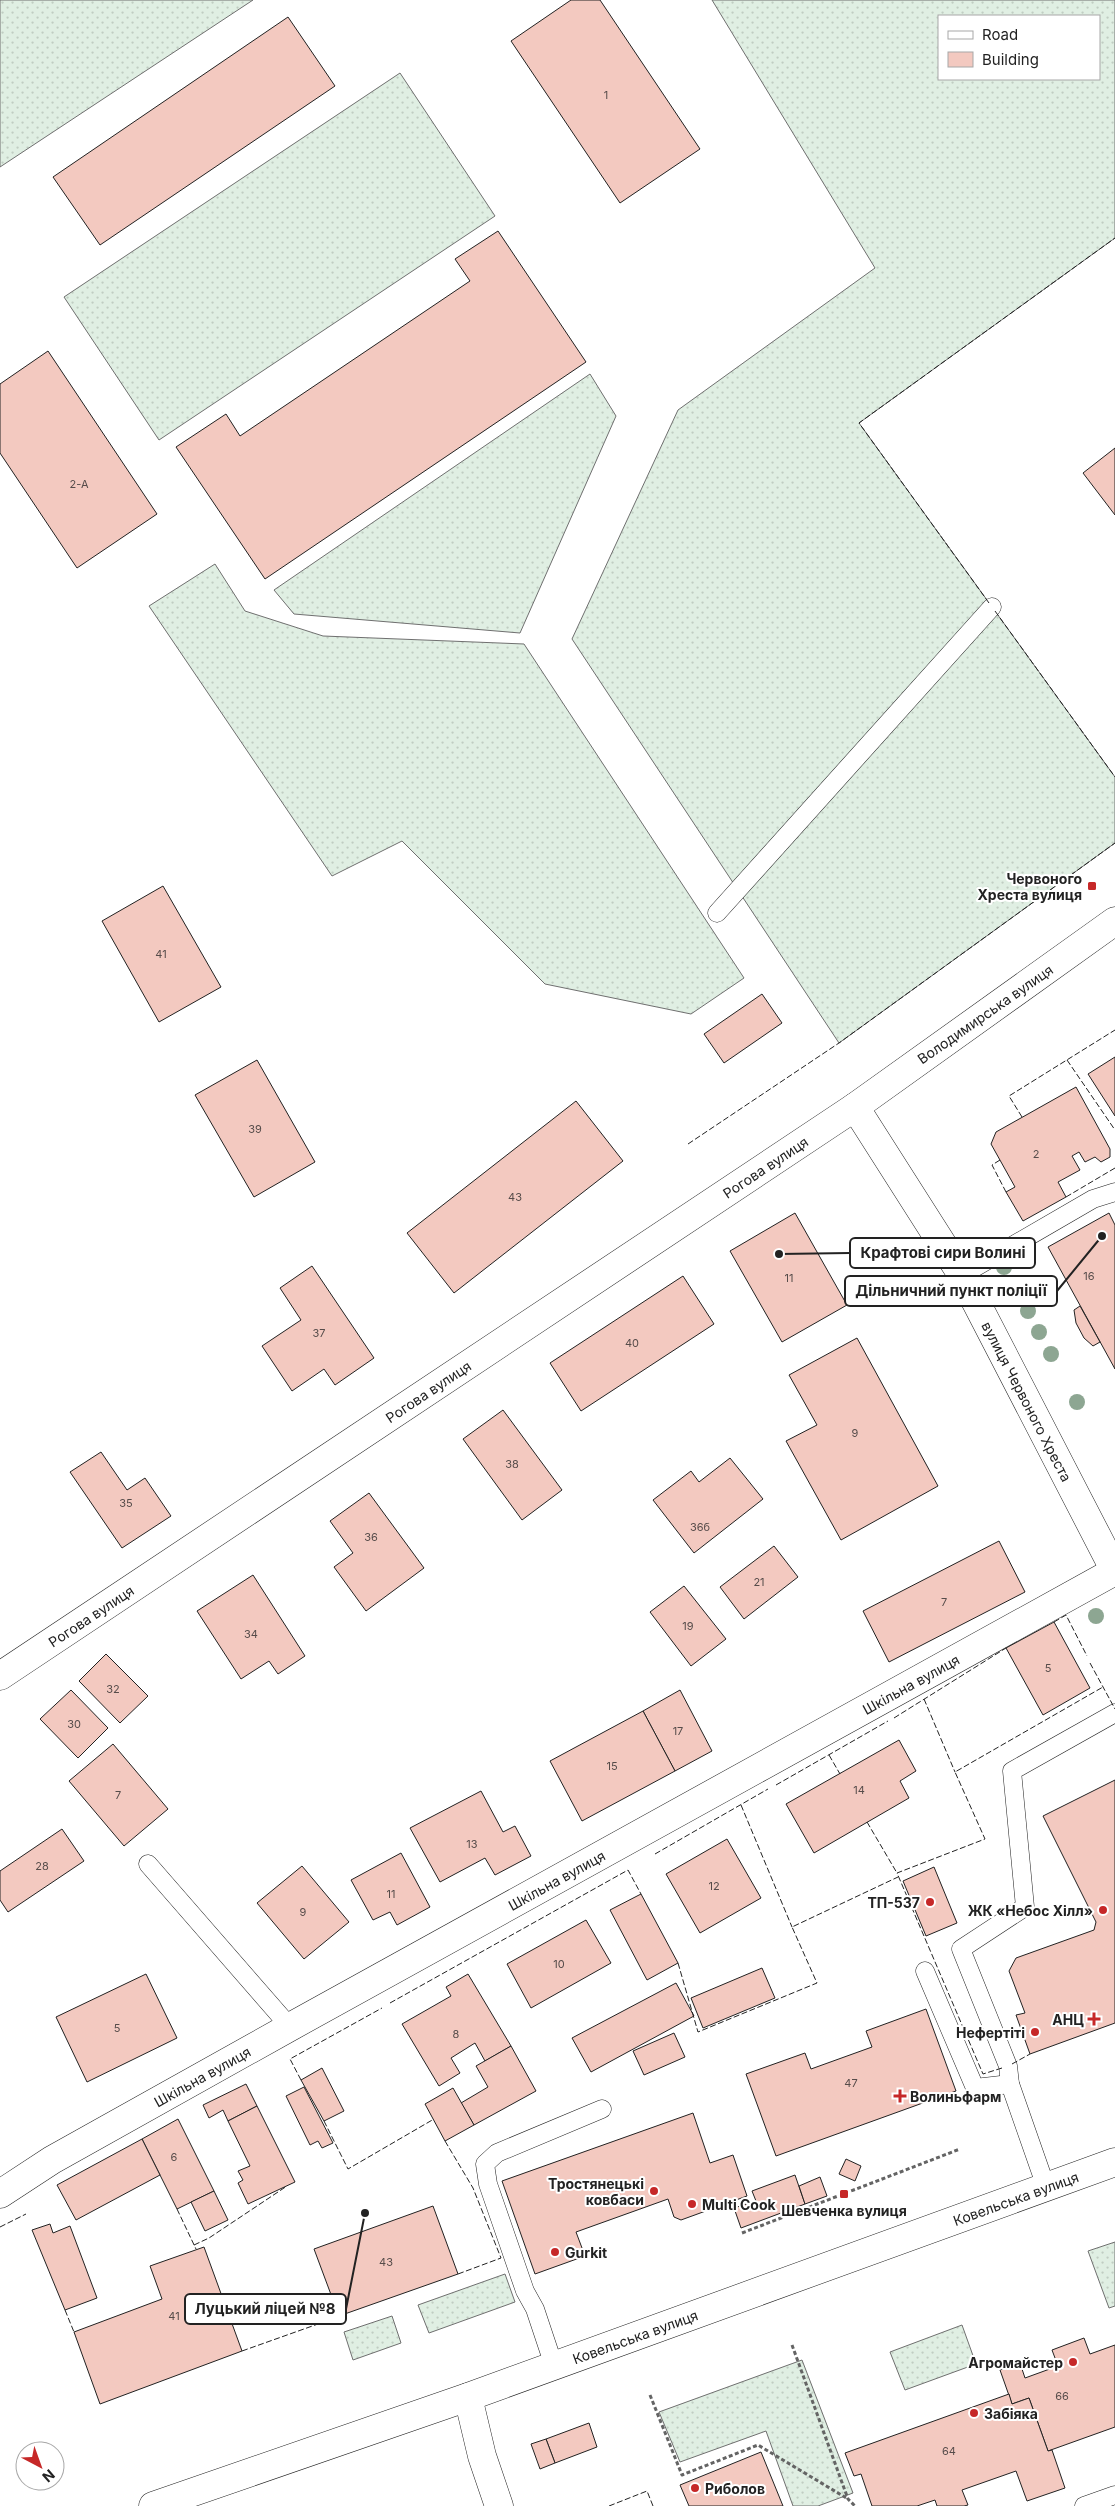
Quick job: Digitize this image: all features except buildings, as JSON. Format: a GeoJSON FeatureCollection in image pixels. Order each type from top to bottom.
{"type":"FeatureCollection","features":[{"type":"Feature","properties":{"kind":"street","name":"Володимирська вулиця"},"geometry":{"type":"LineString","coordinates":[[855,1107],[1115,921]]}},
{"type":"Feature","properties":{"kind":"street","name":"вулиця Червоного Хреста"},"geometry":{"type":"LineString","coordinates":[[855,1107],[962,1275],[1115,1571]]}},
{"type":"Feature","properties":{"kind":"street","name":"Рогова вулиця"},"geometry":{"type":"LineString","coordinates":[[0,1676],[855,1107]]}},
{"type":"Feature","properties":{"kind":"street","name":"Шкільна вулиця"},"geometry":{"type":"LineString","coordinates":[[0,2194],[52,2160],[290,2027],[1115,1571]]}},
{"type":"Feature","properties":{"kind":"street","name":"Ковельська вулиця"},"geometry":{"type":"LineString","coordinates":[[153,2506],[468,2397],[1115,2162]]}},
{"type":"Feature","properties":{"kind":"street"},"geometry":{"type":"LineString","coordinates":[[468,2397],[482,2456],[500,2506]]}},
{"type":"Feature","properties":{"kind":"lane"},"geometry":{"type":"LineString","coordinates":[[717,913],[992,607]]}},
{"type":"Feature","properties":{"kind":"lane"},"geometry":{"type":"LineString","coordinates":[[962,1275],[1093,1199],[1115,1192]]}},
{"type":"Feature","properties":{"kind":"lane"},"geometry":{"type":"LineString","coordinates":[[1046,2187],[1010,2084],[1008,2066],[961,1949],[1025,1907],[1012,1771],[1115,1714]]}},
{"type":"Feature","properties":{"kind":"lane"},"geometry":{"type":"LineString","coordinates":[[148,1864],[290,2027]]}},
{"type":"Feature","properties":{"kind":"lane"},"geometry":{"type":"LineString","coordinates":[[925,1971],[974,2088],[1010,2084]]}},
{"type":"Feature","properties":{"kind":"lane"},"geometry":{"type":"LineString","coordinates":[[554,2366],[488,2184],[485,2164],[497,2154],[602,2109]]}},
{"type":"Feature","properties":{"kind":"lane"},"geometry":{"type":"LineString","coordinates":[[1084,2506],[1115,2495]]}},
{"type":"Feature","properties":{"kind":"path"},"geometry":{"type":"LineString","coordinates":[[742,2233],[960,2149]]}},
{"type":"Feature","properties":{"kind":"path"},"geometry":{"type":"LineString","coordinates":[[792,2344],[848,2499]]}},
{"type":"Feature","properties":{"kind":"path"},"geometry":{"type":"LineString","coordinates":[[650,2395],[682,2475],[758,2445],[848,2499],[855,2506]]}},
{"type":"Feature","properties":{"kind":"green space"},"geometry":{"type":"Polygon","coordinates":[[[0,0],[253,0],[0,167],[0,0]]]}},
{"type":"Feature","properties":{"kind":"green space"},"geometry":{"type":"Polygon","coordinates":[[[712,0],[1115,0],[1115,238],[859,423],[1115,777],[1115,843],[839,1043],[572,639],[678,410],[875,268],[712,0]]]}},
{"type":"Feature","properties":{"kind":"green space"},"geometry":{"type":"Polygon","coordinates":[[[400,73],[495,216],[159,440],[64,297],[400,73]]]}},
{"type":"Feature","properties":{"kind":"green space"},"geometry":{"type":"Polygon","coordinates":[[[590,374],[616,416],[520,633],[294,614],[274,590],[590,374]]]}},
{"type":"Feature","properties":{"kind":"green space"},"geometry":{"type":"Polygon","coordinates":[[[215,564],[245,611],[323,636],[524,644],[744,978],[691,1014],[545,984],[402,841],[332,876],[149,606],[215,564]]]}},
{"type":"Feature","properties":{"kind":"green space"},"geometry":{"type":"Polygon","coordinates":[[[1115,2242],[1115,2306],[1109,2308],[1088,2251],[1115,2242]]]}},
{"type":"Feature","properties":{"kind":"green space"},"geometry":{"type":"Polygon","coordinates":[[[505,2274],[515,2302],[429,2333],[418,2305],[505,2274]]]}},
{"type":"Feature","properties":{"kind":"green space"},"geometry":{"type":"Polygon","coordinates":[[[392,2316],[401,2343],[353,2360],[344,2332],[392,2316]]]}},
{"type":"Feature","properties":{"kind":"green space"},"geometry":{"type":"Polygon","coordinates":[[[962,2325],[976,2364],[905,2390],[890,2352],[962,2325]]]}},
{"type":"Feature","properties":{"kind":"green space"},"geometry":{"type":"Polygon","coordinates":[[[802,2360],[853,2493],[818,2506],[793,2506],[766,2431],[680,2462],[659,2412],[802,2360]]]}},
{"type":"Feature","properties":{"kind":"fence"},"geometry":{"type":"LineString","coordinates":[[989,603],[859,423],[1115,238]]}},
{"type":"Feature","properties":{"kind":"fence"},"geometry":{"type":"LineString","coordinates":[[995,611],[1115,777]]}},
{"type":"Feature","properties":{"kind":"fence"},"geometry":{"type":"LineString","coordinates":[[688,1144],[839,1043],[1115,843]]}},
{"type":"Feature","properties":{"kind":"fence"},"geometry":{"type":"LineString","coordinates":[[1022,1117],[1009,1096],[1115,1030]]}},
{"type":"Feature","properties":{"kind":"fence"},"geometry":{"type":"LineString","coordinates":[[1067,1060],[1115,1130]]}},
{"type":"Feature","properties":{"kind":"fence"},"geometry":{"type":"LineString","coordinates":[[1000,1160],[992,1165],[1006,1192]]}},
{"type":"Feature","properties":{"kind":"fence"},"geometry":{"type":"LineString","coordinates":[[1066,1197],[1115,1168]]}},
{"type":"Feature","properties":{"kind":"fence"},"geometry":{"type":"LineString","coordinates":[[1054,1622],[1066,1615],[1087,1656]]}},
{"type":"Feature","properties":{"kind":"fence"},"geometry":{"type":"LineString","coordinates":[[894,1718],[1006,1648]]}},
{"type":"Feature","properties":{"kind":"fence"},"geometry":{"type":"LineString","coordinates":[[1090,1663],[1115,1709]]}},
{"type":"Feature","properties":{"kind":"fence"},"geometry":{"type":"LineString","coordinates":[[1002,2068],[983,2074],[897,1873],[985,1839],[955,1772],[1103,1687]]}},
{"type":"Feature","properties":{"kind":"fence"},"geometry":{"type":"LineString","coordinates":[[924,1699],[955,1772]]}},
{"type":"Feature","properties":{"kind":"fence"},"geometry":{"type":"LineString","coordinates":[[776,1785],[888,1721]]}},
{"type":"Feature","properties":{"kind":"fence"},"geometry":{"type":"LineString","coordinates":[[829,1755],[840,1774]]}},
{"type":"Feature","properties":{"kind":"fence"},"geometry":{"type":"LineString","coordinates":[[655,1854],[768,1789]]}},
{"type":"Feature","properties":{"kind":"fence"},"geometry":{"type":"LineString","coordinates":[[741,1805],[792,1927]]}},
{"type":"Feature","properties":{"kind":"fence"},"geometry":{"type":"LineString","coordinates":[[867,1822],[897,1873]]}},
{"type":"Feature","properties":{"kind":"fence"},"geometry":{"type":"LineString","coordinates":[[390,2003],[628,1870],[641,1894]]}},
{"type":"Feature","properties":{"kind":"fence"},"geometry":{"type":"LineString","coordinates":[[678,1963],[698,2032],[817,1983],[792,1927],[898,1877]]}},
{"type":"Feature","properties":{"kind":"fence"},"geometry":{"type":"LineString","coordinates":[[301,2080],[290,2059],[382,2008]]}},
{"type":"Feature","properties":{"kind":"fence"},"geometry":{"type":"LineString","coordinates":[[1012,2064],[1030,2054]]}},
{"type":"Feature","properties":{"kind":"fence"},"geometry":{"type":"LineString","coordinates":[[324,2121],[348,2169],[434,2119]]}},
{"type":"Feature","properties":{"kind":"fence"},"geometry":{"type":"LineString","coordinates":[[445,2141],[473,2188],[501,2258],[458,2274]]}},
{"type":"Feature","properties":{"kind":"fence"},"geometry":{"type":"LineString","coordinates":[[194,2245],[209,2238],[287,2186]]}},
{"type":"Feature","properties":{"kind":"fence"},"geometry":{"type":"LineString","coordinates":[[177,2209],[196,2249]]}},
{"type":"Feature","properties":{"kind":"fence"},"geometry":{"type":"LineString","coordinates":[[0,2227],[26,2214]]}},
{"type":"Feature","properties":{"kind":"fence"},"geometry":{"type":"LineString","coordinates":[[65,2310],[74,2332]]}},
{"type":"Feature","properties":{"kind":"fence"},"geometry":{"type":"LineString","coordinates":[[242,2351],[318,2324]]}},
{"type":"Feature","properties":{"kind":"fence"},"geometry":{"type":"LineString","coordinates":[[609,2506],[647,2491],[653,2506]]}},
{"type":"Feature","properties":{"kind":"place","name":"Червоного Хреста вулиця"},"geometry":{"type":"Point","coordinates":[1092,886]}},
{"type":"Feature","properties":{"kind":"place","name":"Дільничний пункт поліції"},"geometry":{"type":"Point","coordinates":[1102,1236]}},
{"type":"Feature","properties":{"kind":"place","name":"Крафтові сири Волині"},"geometry":{"type":"Point","coordinates":[779,1254]}},
{"type":"Feature","properties":{"kind":"place","name":"ТП-537"},"geometry":{"type":"Point","coordinates":[930,1902]}},
{"type":"Feature","properties":{"kind":"place","name":"ЖК «Небос Хілл»"},"geometry":{"type":"Point","coordinates":[1103,1910]}},
{"type":"Feature","properties":{"kind":"place","name":"АНЦ"},"geometry":{"type":"Point","coordinates":[1094,2019]}},
{"type":"Feature","properties":{"kind":"place","name":"Нефертіті"},"geometry":{"type":"Point","coordinates":[1035,2032]}},
{"type":"Feature","properties":{"kind":"place","name":"Волиньфарм"},"geometry":{"type":"Point","coordinates":[900,2096]}},
{"type":"Feature","properties":{"kind":"place","name":"Тростянецькі ковбаси"},"geometry":{"type":"Point","coordinates":[654,2191]}},
{"type":"Feature","properties":{"kind":"place","name":"Шевченка вулиця"},"geometry":{"type":"Point","coordinates":[844,2194]}},
{"type":"Feature","properties":{"kind":"place","name":"Multi Cook"},"geometry":{"type":"Point","coordinates":[692,2204]}},
{"type":"Feature","properties":{"kind":"place","name":"Луцький ліцей №8"},"geometry":{"type":"Point","coordinates":[365,2213]}},
{"type":"Feature","properties":{"kind":"place","name":"Gurkit"},"geometry":{"type":"Point","coordinates":[555,2252]}},
{"type":"Feature","properties":{"kind":"place","name":"Агромайстер"},"geometry":{"type":"Point","coordinates":[1073,2362]}},
{"type":"Feature","properties":{"kind":"place","name":"Забіяка"},"geometry":{"type":"Point","coordinates":[974,2413]}},
{"type":"Feature","properties":{"kind":"place","name":"Риболов"},"geometry":{"type":"Point","coordinates":[695,2488]}}]}
